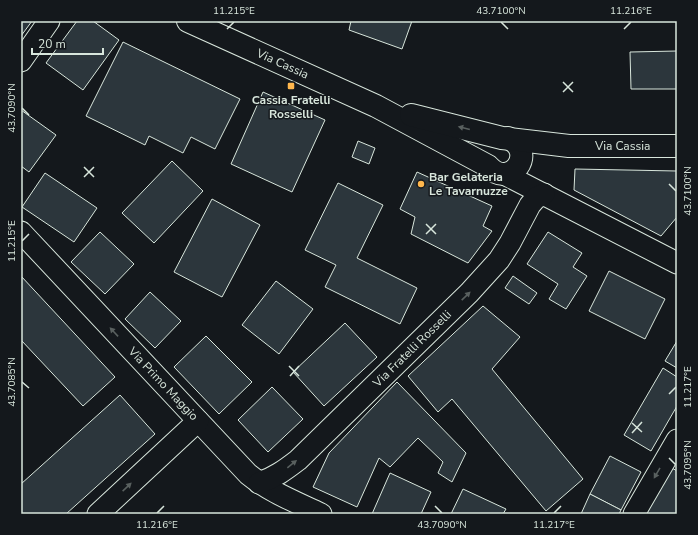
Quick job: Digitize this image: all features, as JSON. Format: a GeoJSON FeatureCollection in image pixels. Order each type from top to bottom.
{"type":"FeatureCollection","features":[{"type":"Feature","properties":{"kind":"main road","name":"Via Cassia"},"geometry":{"type":"LineString","coordinates":[[189,21],[376,106],[504,167],[547,149],[569,146]]}},
{"type":"Feature","properties":{"kind":"main road","name":"Via Cassia"},"geometry":{"type":"LineString","coordinates":[[376,106],[505,138],[569,146],[677,146]]}},
{"type":"Feature","properties":{"kind":"main road"},"geometry":{"type":"LineString","coordinates":[[505,138],[514,142],[520,148],[522,156],[504,167],[486,160],[487,147],[491,142],[505,138]]}},
{"type":"Feature","properties":{"kind":"street"},"geometry":{"type":"LineString","coordinates":[[21,61],[49,21]]}},
{"type":"Feature","properties":{"kind":"street"},"geometry":{"type":"LineString","coordinates":[[504,167],[544,194],[677,263]]}},
{"type":"Feature","properties":{"kind":"street"},"geometry":{"type":"LineString","coordinates":[[504,167],[565,205]]}},
{"type":"Feature","properties":{"kind":"street","name":"Via Fratelli Rosselli"},"geometry":{"type":"LineString","coordinates":[[258,483],[270,480],[298,460],[469,293],[499,260],[510,243],[530,205],[536,198],[544,194]]}},
{"type":"Feature","properties":{"kind":"street","name":"Via Primo Maggio"},"geometry":{"type":"LineString","coordinates":[[21,232],[248,474],[258,483],[278,494],[321,514]]}},
{"type":"Feature","properties":{"kind":"street"},"geometry":{"type":"LineString","coordinates":[[98,514],[198,421]]}},
{"type":"Feature","properties":{"kind":"street"},"geometry":{"type":"LineString","coordinates":[[634,514],[677,440]]}},
{"type":"Feature","properties":{"kind":"building"},"geometry":{"type":"Polygon","coordinates":[[[21,21],[32,21],[21,36],[21,21]]]}},
{"type":"Feature","properties":{"kind":"building"},"geometry":{"type":"Polygon","coordinates":[[[77,21],[93,21],[119,40],[83,90],[46,63],[77,21]]]}},
{"type":"Feature","properties":{"kind":"building"},"geometry":{"type":"Polygon","coordinates":[[[351,21],[412,21],[402,49],[349,30],[351,21]]]}},
{"type":"Feature","properties":{"kind":"building"},"geometry":{"type":"Polygon","coordinates":[[[123,42],[240,99],[215,149],[191,137],[183,153],[149,136],[145,145],[86,116],[123,42]]]}},
{"type":"Feature","properties":{"kind":"building"},"geometry":{"type":"Polygon","coordinates":[[[677,51],[677,89],[631,89],[630,52],[677,51]]]}},
{"type":"Feature","properties":{"kind":"building"},"geometry":{"type":"Polygon","coordinates":[[[263,92],[325,120],[292,192],[231,164],[263,92]]]}},
{"type":"Feature","properties":{"kind":"building"},"geometry":{"type":"Polygon","coordinates":[[[21,110],[56,135],[29,172],[21,166],[21,110]]]}},
{"type":"Feature","properties":{"kind":"building"},"geometry":{"type":"Polygon","coordinates":[[[358,141],[375,148],[369,164],[352,157],[358,141]]]}},
{"type":"Feature","properties":{"kind":"building"},"geometry":{"type":"Polygon","coordinates":[[[172,161],[203,191],[154,243],[122,213],[172,161]]]}},
{"type":"Feature","properties":{"kind":"building"},"geometry":{"type":"Polygon","coordinates":[[[575,169],[677,171],[677,217],[661,236],[574,190],[575,169]]]}},
{"type":"Feature","properties":{"kind":"building"},"geometry":{"type":"Polygon","coordinates":[[[417,172],[492,206],[483,226],[492,231],[468,263],[411,234],[415,217],[400,209],[417,172]]]}},
{"type":"Feature","properties":{"kind":"building"},"geometry":{"type":"Polygon","coordinates":[[[45,173],[97,208],[74,242],[22,207],[45,173]]]}},
{"type":"Feature","properties":{"kind":"building"},"geometry":{"type":"Polygon","coordinates":[[[338,183],[383,205],[357,258],[417,288],[400,324],[325,287],[336,265],[305,250],[338,183]]]}},
{"type":"Feature","properties":{"kind":"building"},"geometry":{"type":"Polygon","coordinates":[[[212,199],[260,225],[222,297],[174,272],[212,199]]]}},
{"type":"Feature","properties":{"kind":"building"},"geometry":{"type":"Polygon","coordinates":[[[100,232],[134,264],[105,294],[71,262],[100,232]]]}},
{"type":"Feature","properties":{"kind":"building"},"geometry":{"type":"Polygon","coordinates":[[[548,232],[582,253],[573,267],[587,276],[566,309],[549,299],[558,284],[527,264],[548,232]]]}},
{"type":"Feature","properties":{"kind":"building"},"geometry":{"type":"Polygon","coordinates":[[[609,271],[665,299],[645,339],[589,311],[609,271]]]}},
{"type":"Feature","properties":{"kind":"building"},"geometry":{"type":"Polygon","coordinates":[[[21,276],[115,377],[83,406],[21,340],[21,276]]]}},
{"type":"Feature","properties":{"kind":"building"},"geometry":{"type":"Polygon","coordinates":[[[513,276],[537,293],[529,304],[505,288],[513,276]]]}},
{"type":"Feature","properties":{"kind":"building"},"geometry":{"type":"Polygon","coordinates":[[[276,281],[313,309],[279,354],[242,325],[276,281]]]}},
{"type":"Feature","properties":{"kind":"building"},"geometry":{"type":"Polygon","coordinates":[[[150,292],[181,321],[155,348],[125,319],[150,292]]]}},
{"type":"Feature","properties":{"kind":"building"},"geometry":{"type":"Polygon","coordinates":[[[483,306],[520,337],[492,369],[583,479],[546,511],[452,399],[438,412],[408,376],[483,306]]]}},
{"type":"Feature","properties":{"kind":"building"},"geometry":{"type":"Polygon","coordinates":[[[345,323],[377,357],[324,406],[293,372],[345,323]]]}},
{"type":"Feature","properties":{"kind":"building"},"geometry":{"type":"Polygon","coordinates":[[[206,336],[252,382],[219,414],[174,367],[206,336]]]}},
{"type":"Feature","properties":{"kind":"building"},"geometry":{"type":"Polygon","coordinates":[[[677,341],[677,368],[665,361],[677,341]]]}},
{"type":"Feature","properties":{"kind":"building"},"geometry":{"type":"Polygon","coordinates":[[[663,368],[677,377],[677,406],[651,451],[624,435],[663,368]]]}},
{"type":"Feature","properties":{"kind":"building"},"geometry":{"type":"Polygon","coordinates":[[[397,382],[466,453],[452,482],[438,473],[443,462],[418,438],[390,467],[379,458],[357,507],[313,487],[329,453],[397,382]]]}},
{"type":"Feature","properties":{"kind":"building"},"geometry":{"type":"Polygon","coordinates":[[[272,387],[303,419],[268,452],[238,420],[272,387]]]}},
{"type":"Feature","properties":{"kind":"building"},"geometry":{"type":"Polygon","coordinates":[[[120,395],[155,434],[66,514],[21,514],[21,484],[120,395]]]}},
{"type":"Feature","properties":{"kind":"building"},"geometry":{"type":"Polygon","coordinates":[[[610,456],[641,472],[621,510],[590,494],[610,456]]]}},
{"type":"Feature","properties":{"kind":"building"},"geometry":{"type":"Polygon","coordinates":[[[672,468],[677,471],[677,514],[646,514],[672,468]]]}},
{"type":"Feature","properties":{"kind":"building"},"geometry":{"type":"Polygon","coordinates":[[[390,473],[431,492],[421,514],[372,514],[390,473]]]}},
{"type":"Feature","properties":{"kind":"building"},"geometry":{"type":"Polygon","coordinates":[[[463,489],[506,509],[503,514],[451,514],[463,489]]]}},
{"type":"Feature","properties":{"kind":"building"},"geometry":{"type":"Polygon","coordinates":[[[590,494],[621,510],[619,514],[581,514],[590,494]]]}},
{"type":"Feature","properties":{"kind":"place","name":"Cassia Fratelli Rosselli"},"geometry":{"type":"Point","coordinates":[291,86]}},
{"type":"Feature","properties":{"kind":"place","name":"Bar Gelateria Le Tavarnuzze"},"geometry":{"type":"Point","coordinates":[421,184]}}]}
